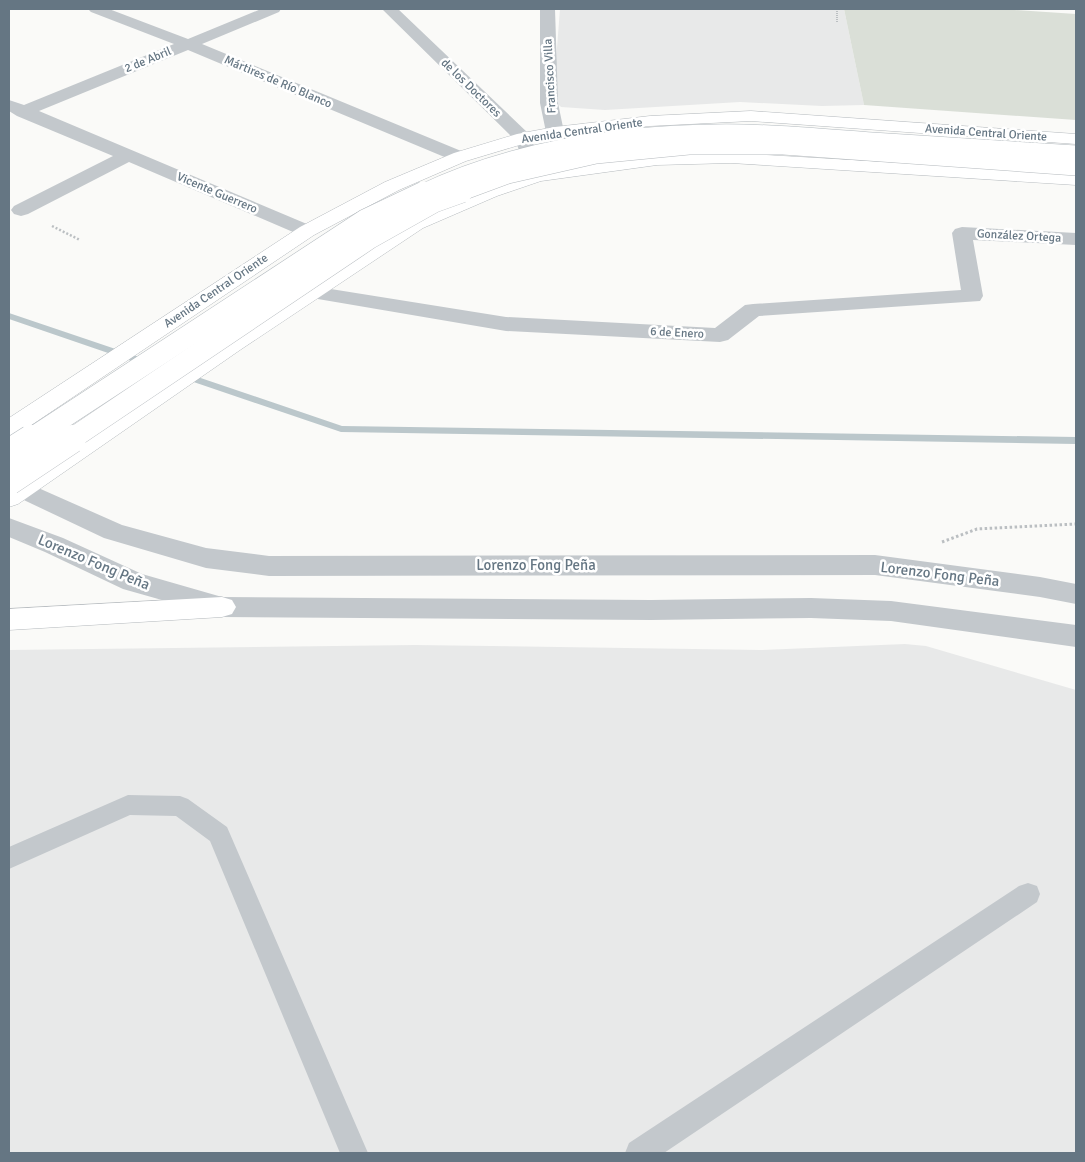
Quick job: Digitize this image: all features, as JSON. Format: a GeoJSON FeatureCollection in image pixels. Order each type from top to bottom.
{"type":"FeatureCollection","features":[{"type":"Feature","properties":{"kind":"main road","name":"Avenida Central Oriente"},"geometry":{"type":"LineString","coordinates":[[9,429],[306,231],[392,186],[460,157],[523,138],[555,132],[669,120],[750,116],[1076,139]]}},
{"type":"Feature","properties":{"kind":"main road"},"geometry":{"type":"LineString","coordinates":[[9,453],[365,220],[447,180],[538,153],[627,138],[713,133],[801,136],[1076,154]]}},
{"type":"Feature","properties":{"kind":"main road"},"geometry":{"type":"LineString","coordinates":[[12,488],[370,238],[434,202],[508,175],[596,155],[689,146],[783,146],[1076,168]]}},
{"type":"Feature","properties":{"kind":"main road"},"geometry":{"type":"LineString","coordinates":[[12,488],[96,439],[232,345],[416,224],[490,192],[538,176],[657,160],[731,158],[1076,179]]}},
{"type":"Feature","properties":{"kind":"main road"},"geometry":{"type":"LineString","coordinates":[[9,620],[222,607]]}},
{"type":"Feature","properties":{"kind":"street","name":"Mártires de Río Blanco"},"geometry":{"type":"LineString","coordinates":[[96,9],[188,44],[460,157]]}},
{"type":"Feature","properties":{"kind":"street","name":"2 de Abril"},"geometry":{"type":"LineString","coordinates":[[16,109],[188,44],[274,9]]}},
{"type":"Feature","properties":{"kind":"street","name":"de los Doctores"},"geometry":{"type":"LineString","coordinates":[[390,9],[523,138],[538,176]]}},
{"type":"Feature","properties":{"kind":"street","name":"Francisco Villa"},"geometry":{"type":"LineString","coordinates":[[547,9],[549,103],[555,132],[569,171]]}},
{"type":"Feature","properties":{"kind":"street","name":"Vicente Guerrero"},"geometry":{"type":"LineString","coordinates":[[16,109],[306,231]]}},
{"type":"Feature","properties":{"kind":"street"},"geometry":{"type":"LineString","coordinates":[[21,210],[127,156]]}},
{"type":"Feature","properties":{"kind":"street","name":"6 de Enero"},"geometry":{"type":"LineString","coordinates":[[312,292],[506,324],[720,335],[753,310],[972,296],[962,234]]}},
{"type":"Feature","properties":{"kind":"street","name":"González Ortega"},"geometry":{"type":"LineString","coordinates":[[962,234],[1076,239]]}},
{"type":"Feature","properties":{"kind":"street","name":"Lorenzo Fong Peña"},"geometry":{"type":"LineString","coordinates":[[12,488],[113,532],[206,558],[269,566],[875,565],[1040,587],[1076,594]]}},
{"type":"Feature","properties":{"kind":"street","name":"Lorenzo Fong Peña"},"geometry":{"type":"LineString","coordinates":[[9,527],[54,545],[133,582],[222,607],[632,610],[810,608],[891,611],[1076,636]]}},
{"type":"Feature","properties":{"kind":"street"},"geometry":{"type":"LineString","coordinates":[[875,565],[891,611]]}},
{"type":"Feature","properties":{"kind":"lane"},"geometry":{"type":"LineString","coordinates":[[9,858],[128,805],[180,806],[219,834],[354,1153]]}},
{"type":"Feature","properties":{"kind":"lane"},"geometry":{"type":"LineString","coordinates":[[639,1153],[1028,894]]}},
{"type":"Feature","properties":{"kind":"path"},"geometry":{"type":"LineString","coordinates":[[837,9],[837,23]]}},
{"type":"Feature","properties":{"kind":"path"},"geometry":{"type":"LineString","coordinates":[[940,542],[977,529],[1076,524]]}},
{"type":"Feature","properties":{"kind":"shaded area"},"geometry":{"type":"Polygon","coordinates":[[[560,9],[844,9],[864,105],[822,106],[740,102],[605,110],[561,107],[553,99],[560,9]]]}},
{"type":"Feature","properties":{"kind":"shaded area"},"geometry":{"type":"Polygon","coordinates":[[[844,9],[1001,9],[1076,14],[1076,120],[864,105],[844,9]]]}},
{"type":"Feature","properties":{"kind":"shaded area"},"geometry":{"type":"Polygon","coordinates":[[[905,644],[926,646],[1076,690],[1076,1153],[9,1153],[9,650],[415,645],[761,650],[905,644]]]}},
{"type":"Feature","properties":{"kind":"waterway"},"geometry":{"type":"LineString","coordinates":[[9,316],[150,364]]}},
{"type":"Feature","properties":{"kind":"waterway"},"geometry":{"type":"LineString","coordinates":[[180,374],[341,429],[1076,441]]}}]}
